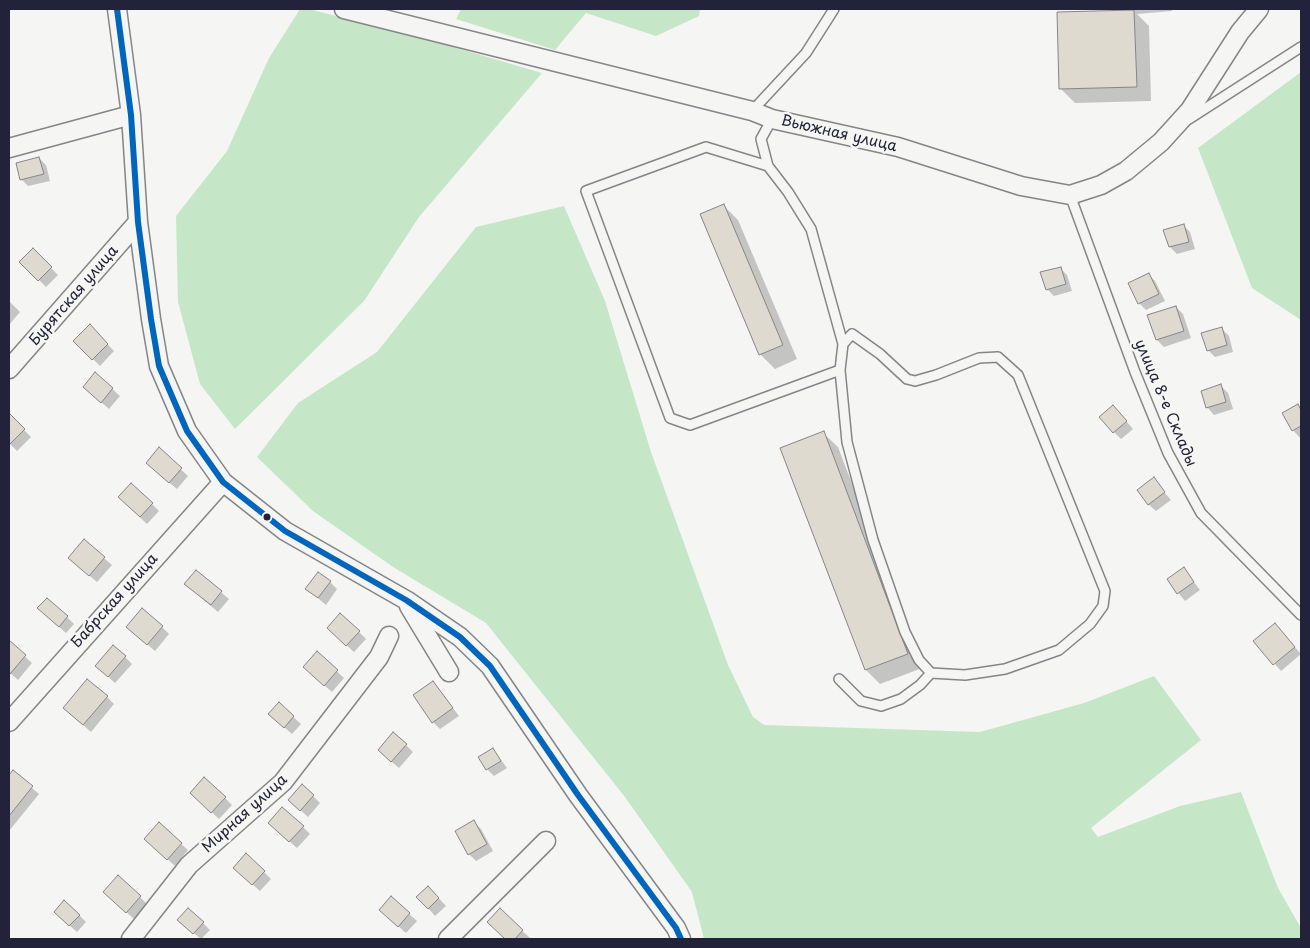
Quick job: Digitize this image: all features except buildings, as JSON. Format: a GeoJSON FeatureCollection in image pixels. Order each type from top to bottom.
{"type":"FeatureCollection","features":[{"type":"Feature","properties":{"kind":"street"},"geometry":{"type":"LineString","coordinates":[[117,9],[131,115],[138,222],[159,366],[187,431],[223,482],[285,531],[406,600],[460,637],[490,666],[578,795],[676,928],[681,939]]}},
{"type":"Feature","properties":{"kind":"street","name":"Вьюжная улица"},"geometry":{"type":"LineString","coordinates":[[344,9],[752,111],[772,119],[898,147],[1021,186],[1070,194],[1102,185],[1126,171],[1161,142],[1190,110],[1240,32],[1259,9]]}},
{"type":"Feature","properties":{"kind":"street"},"geometry":{"type":"LineString","coordinates":[[9,148],[131,115]]}},
{"type":"Feature","properties":{"kind":"street","name":"Бурятская улица"},"geometry":{"type":"LineString","coordinates":[[9,369],[138,222]]}},
{"type":"Feature","properties":{"kind":"street","name":"Бабрская улица"},"geometry":{"type":"LineString","coordinates":[[9,722],[223,482]]}},
{"type":"Feature","properties":{"kind":"street"},"geometry":{"type":"LineString","coordinates":[[406,600],[449,672]]}},
{"type":"Feature","properties":{"kind":"street","name":"Мирная улица"},"geometry":{"type":"LineString","coordinates":[[131,939],[189,865],[283,782],[379,657],[389,636]]}},
{"type":"Feature","properties":{"kind":"street"},"geometry":{"type":"LineString","coordinates":[[448,939],[546,841]]}},
{"type":"Feature","properties":{"kind":"lane"},"geometry":{"type":"LineString","coordinates":[[752,111],[806,53],[834,9]]}},
{"type":"Feature","properties":{"kind":"lane"},"geometry":{"type":"LineString","coordinates":[[1172,130],[1301,47]]}},
{"type":"Feature","properties":{"kind":"lane"},"geometry":{"type":"LineString","coordinates":[[772,119],[761,139],[768,166],[788,192],[811,229],[843,344],[840,370],[847,442],[873,540],[906,632],[919,660],[931,673],[965,675],[1005,669],[1059,650],[1090,624],[1103,606],[1105,591],[1018,375],[1007,363],[998,357],[979,358],[915,381],[907,379],[880,354],[852,334],[843,344]]}},
{"type":"Feature","properties":{"kind":"lane"},"geometry":{"type":"LineString","coordinates":[[768,166],[706,147],[586,191],[670,418],[690,424],[840,370]]}},
{"type":"Feature","properties":{"kind":"lane","name":"улица 8-е Склады"},"geometry":{"type":"LineString","coordinates":[[1070,194],[1168,453],[1201,513],[1301,615]]}},
{"type":"Feature","properties":{"kind":"lane"},"geometry":{"type":"LineString","coordinates":[[839,679],[861,701],[881,706],[901,699],[920,686],[931,673]]}},
{"type":"Feature","properties":{"kind":"green space"},"geometry":{"type":"Polygon","coordinates":[[[300,9],[309,9],[426,39],[542,73],[419,217],[364,301],[235,429],[200,384],[178,302],[176,216],[227,151],[269,58],[300,9]]]}},
{"type":"Feature","properties":{"kind":"green space"},"geometry":{"type":"Polygon","coordinates":[[[461,9],[700,9],[699,16],[656,36],[586,13],[555,50],[456,19],[461,9]]]}},
{"type":"Feature","properties":{"kind":"green space"},"geometry":{"type":"Polygon","coordinates":[[[1301,72],[1301,320],[1252,288],[1198,148],[1301,72]]]}},
{"type":"Feature","properties":{"kind":"green space"},"geometry":{"type":"Polygon","coordinates":[[[564,206],[605,301],[651,452],[728,665],[753,717],[764,725],[980,732],[1084,703],[1154,676],[1201,740],[1091,828],[1098,837],[1180,806],[1241,792],[1278,888],[1301,928],[1301,939],[704,939],[692,892],[625,797],[486,623],[393,567],[313,511],[257,457],[298,403],[377,352],[476,227],[564,206]]]}},
{"type":"Feature","properties":{"kind":"transit line"},"geometry":{"type":"LineString","coordinates":[[117,9],[131,115],[138,222],[151,319],[159,366],[187,431],[223,482],[285,531],[406,600],[460,637],[490,666],[578,795],[676,928],[681,939]]}}]}
